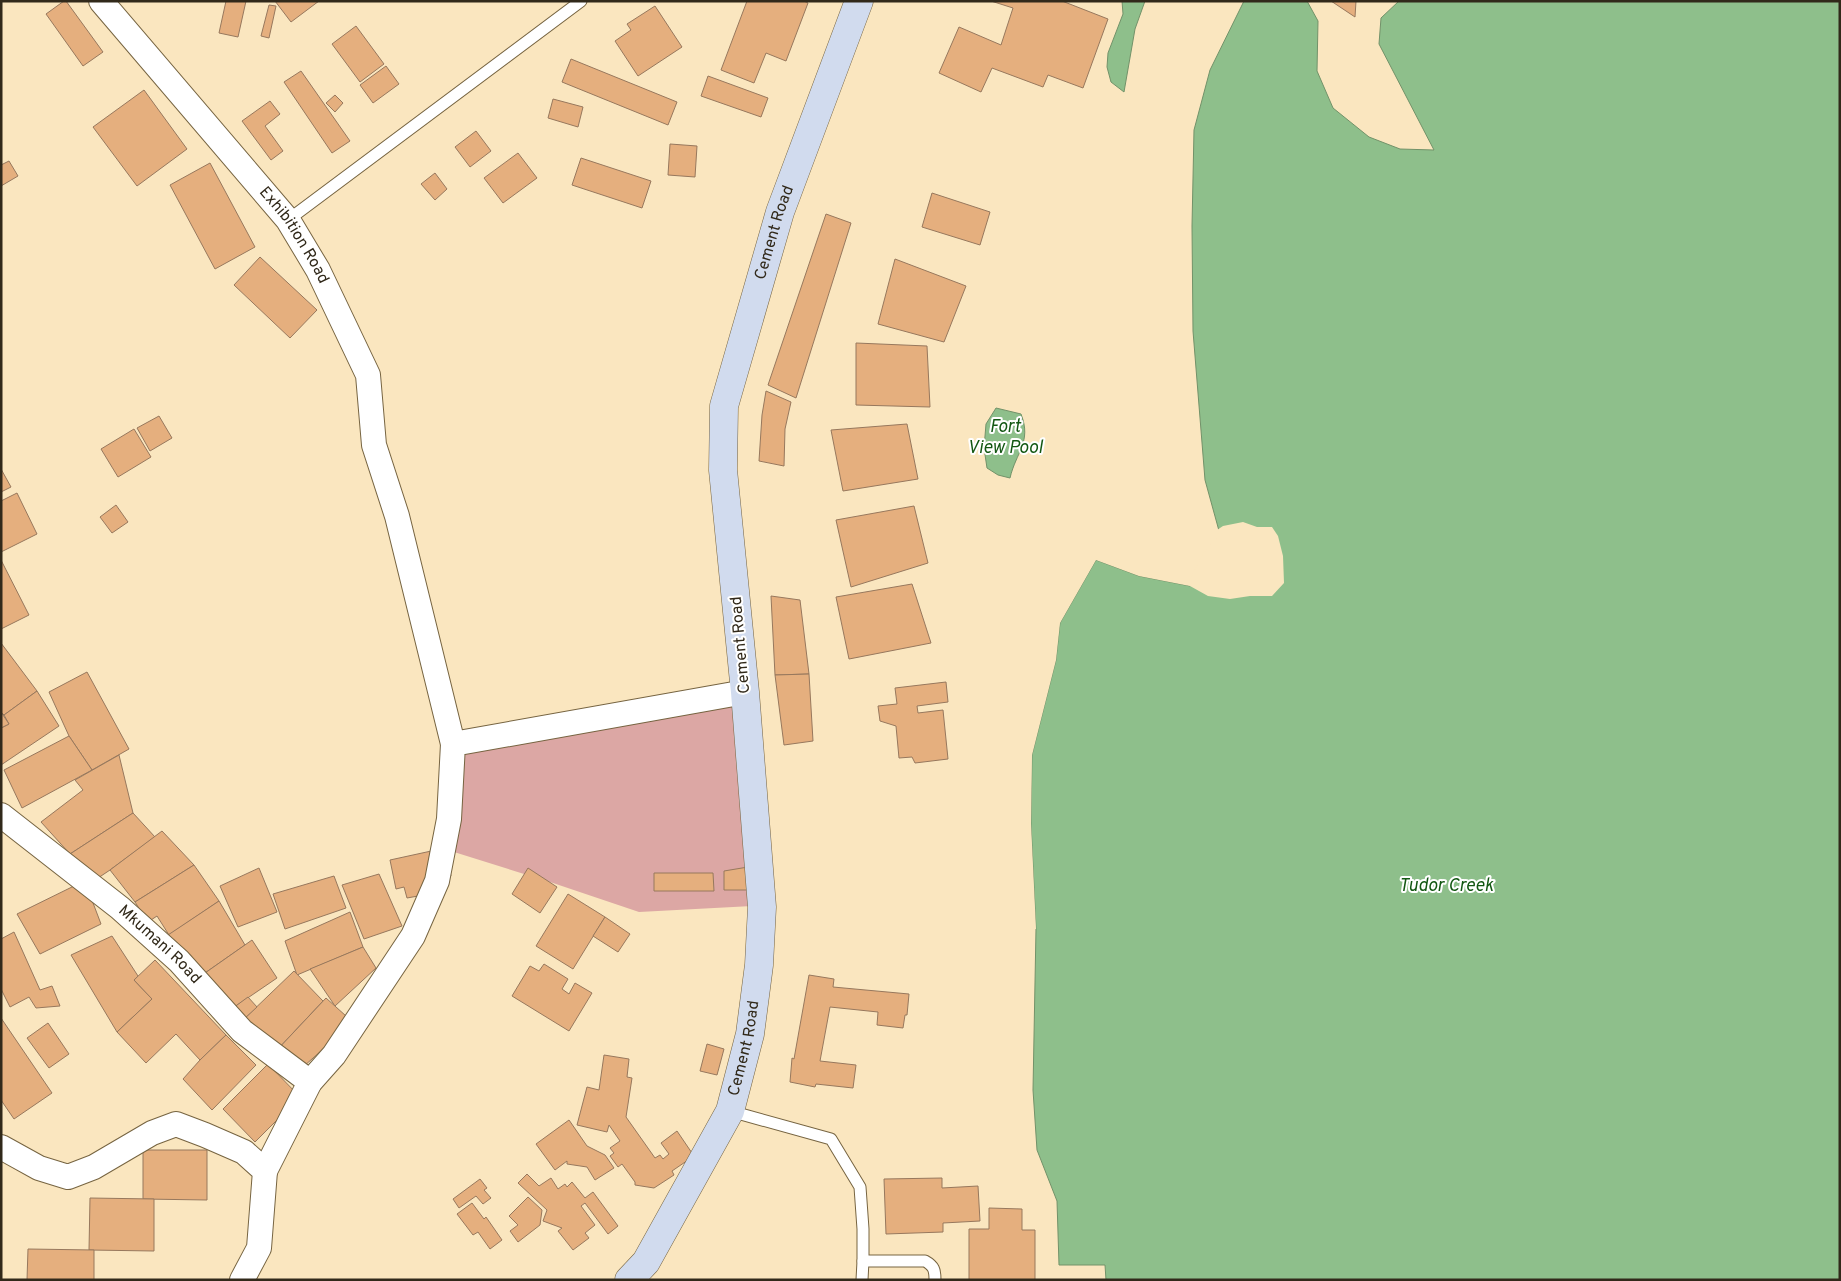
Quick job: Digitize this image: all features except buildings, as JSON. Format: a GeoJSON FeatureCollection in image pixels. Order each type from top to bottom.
{"type":"FeatureCollection","features":[{"type":"Feature","properties":{"kind":"main road","name":"Cement Road"},"geometry":{"type":"LineString","coordinates":[[629,1280],[646,1262],[730,1110],[750,1034],[759,965],[762,907],[745,692],[723,470],[724,406],[780,212],[859,1]]}},
{"type":"Feature","properties":{"kind":"street","name":"Exhibition Road"},"geometry":{"type":"LineString","coordinates":[[101,1],[288,220],[318,270],[368,375],[374,445],[398,516],[453,744],[449,819],[437,881],[413,936],[334,1056],[310,1082],[265,1171]]}},
{"type":"Feature","properties":{"kind":"street"},"geometry":{"type":"LineString","coordinates":[[453,744],[745,692]]}},
{"type":"Feature","properties":{"kind":"street","name":"Mkumani Road"},"geometry":{"type":"LineString","coordinates":[[1,815],[120,908],[179,961],[242,1031],[310,1082]]}},
{"type":"Feature","properties":{"kind":"street"},"geometry":{"type":"LineString","coordinates":[[1,1147],[39,1168],[68,1177],[94,1167],[152,1133],[176,1124],[244,1152],[265,1171],[259,1248],[242,1280]]}},
{"type":"Feature","properties":{"kind":"lane"},"geometry":{"type":"LineString","coordinates":[[288,220],[581,1]]}},
{"type":"Feature","properties":{"kind":"lane"},"geometry":{"type":"LineString","coordinates":[[730,1110],[831,1139],[860,1187],[863,1229],[862,1280]]}},
{"type":"Feature","properties":{"kind":"lane"},"geometry":{"type":"LineString","coordinates":[[863,1261],[925,1261],[933,1265],[935,1280]]}},
{"type":"Feature","properties":{"kind":"shaded area"},"geometry":{"type":"Polygon","coordinates":[[[745,697],[752,906],[639,912],[454,852],[453,744],[745,697]]]}},
{"type":"Feature","properties":{"kind":"water"},"geometry":{"type":"Polygon","coordinates":[[[1122,1],[1145,1],[1135,29],[1124,92],[1111,82],[1107,67],[1108,53],[1123,14],[1122,1]]]}},
{"type":"Feature","properties":{"kind":"water","name":"Tudor Creek"},"geometry":{"type":"Polygon","coordinates":[[[1244,1],[1307,1],[1318,21],[1317,71],[1333,108],[1369,137],[1400,149],[1434,150],[1379,44],[1381,18],[1399,1],[1840,1],[1840,1280],[1106,1280],[1105,1265],[1059,1265],[1057,1201],[1037,1150],[1033,1090],[1036,929],[1031,824],[1032,755],[1056,660],[1060,623],[1096,560],[1139,576],[1190,586],[1221,538],[1205,480],[1193,331],[1192,226],[1194,130],[1210,70],[1244,1]]]}},
{"type":"Feature","properties":{"kind":"water","name":"Fort View Pool"},"geometry":{"type":"Polygon","coordinates":[[[996,408],[1021,414],[1024,424],[1024,440],[1010,478],[998,475],[987,468],[984,448],[986,424],[996,408]]]}},
{"type":"Feature","properties":{"kind":"pier"},"geometry":{"type":"Polygon","coordinates":[[[1243,522],[1257,527],[1272,527],[1278,536],[1283,556],[1284,583],[1272,596],[1250,596],[1230,599],[1208,596],[1190,586],[1139,576],[1096,560],[1060,623],[1056,660],[1032,755],[1031,824],[1036,929],[1034,929],[1028,824],[1030,755],[1054,660],[1058,622],[1095,558],[1139,574],[1188,583],[1208,546],[1219,537],[1217,530],[1223,526],[1243,522]]]}}]}
